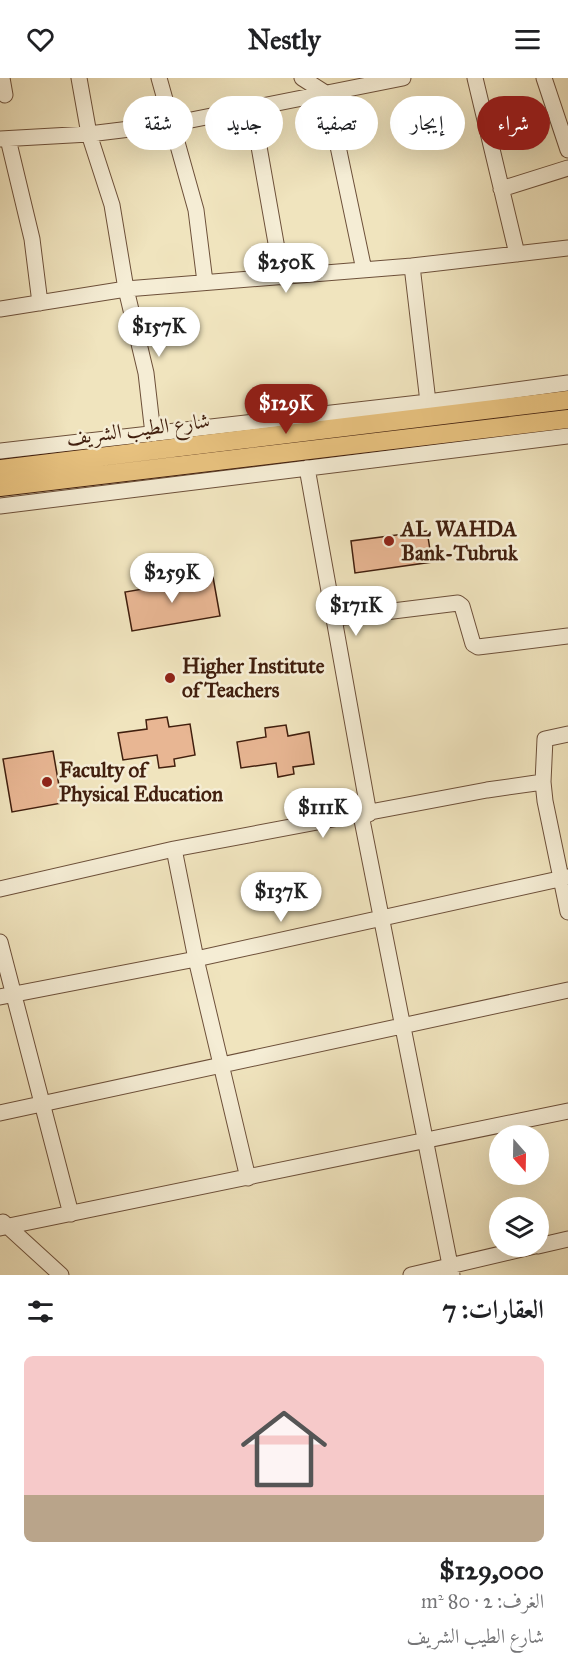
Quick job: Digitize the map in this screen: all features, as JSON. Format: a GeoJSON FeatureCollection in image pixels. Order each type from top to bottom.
{"type":"FeatureCollection","features":[{"type":"Feature","properties":{"kind":"main road","name":"شارع الطيب الشريف"},"geometry":{"type":"LineString","coordinates":[[0,469],[568,400]]}},
{"type":"Feature","properties":{"kind":"main road","name":"شارع الطيب الشريف"},"geometry":{"type":"LineString","coordinates":[[0,487],[568,419]]}},
{"type":"Feature","properties":{"kind":"street"},"geometry":{"type":"LineString","coordinates":[[2,78],[5,95]]}},
{"type":"Feature","properties":{"kind":"street"},"geometry":{"type":"LineString","coordinates":[[79,78],[89,134],[112,205],[126,289],[146,373],[153,434]]}},
{"type":"Feature","properties":{"kind":"street"},"geometry":{"type":"LineString","coordinates":[[159,78],[164,96]]}},
{"type":"Feature","properties":{"kind":"street"},"geometry":{"type":"LineString","coordinates":[[302,78],[327,94],[364,270]]}},
{"type":"Feature","properties":{"kind":"street"},"geometry":{"type":"LineString","coordinates":[[283,102],[403,78]]}},
{"type":"Feature","properties":{"kind":"street"},"geometry":{"type":"LineString","coordinates":[[475,78],[517,254]]}},
{"type":"Feature","properties":{"kind":"street"},"geometry":{"type":"LineString","coordinates":[[544,78],[551,106],[568,150]]}},
{"type":"Feature","properties":{"kind":"street"},"geometry":{"type":"LineString","coordinates":[[40,303],[32,239],[4,139],[123,130]]}},
{"type":"Feature","properties":{"kind":"street"},"geometry":{"type":"LineString","coordinates":[[179,150],[196,210],[206,282]]}},
{"type":"Feature","properties":{"kind":"street"},"geometry":{"type":"LineString","coordinates":[[260,150],[282,277]]}},
{"type":"Feature","properties":{"kind":"street"},"geometry":{"type":"LineString","coordinates":[[501,189],[568,168]]}},
{"type":"Feature","properties":{"kind":"street"},"geometry":{"type":"LineString","coordinates":[[0,309],[126,289],[412,266],[568,248]]}},
{"type":"Feature","properties":{"kind":"street"},"geometry":{"type":"LineString","coordinates":[[412,266],[428,402]]}},
{"type":"Feature","properties":{"kind":"street"},"geometry":{"type":"LineString","coordinates":[[0,451],[428,402],[568,382]]}},
{"type":"Feature","properties":{"kind":"street"},"geometry":{"type":"LineString","coordinates":[[0,506],[568,436]]}},
{"type":"Feature","properties":{"kind":"street"},"geometry":{"type":"LineString","coordinates":[[307,468],[336,618],[382,918],[451,1270]]}},
{"type":"Feature","properties":{"kind":"street"},"geometry":{"type":"LineString","coordinates":[[336,618],[458,603],[462,606],[473,644],[478,647],[568,636]]}},
{"type":"Feature","properties":{"kind":"street"},"geometry":{"type":"LineString","coordinates":[[568,734],[545,739],[543,782],[545,801],[564,878],[568,912]]}},
{"type":"Feature","properties":{"kind":"street"},"geometry":{"type":"LineString","coordinates":[[0,889],[174,849],[487,790],[543,782]]}},
{"type":"Feature","properties":{"kind":"street"},"geometry":{"type":"LineString","coordinates":[[174,849],[196,959],[248,1178]]}},
{"type":"Feature","properties":{"kind":"street"},"geometry":{"type":"LineString","coordinates":[[7,995],[196,959],[564,878]]}},
{"type":"Feature","properties":{"kind":"street"},"geometry":{"type":"LineString","coordinates":[[0,942],[7,995],[43,1103],[71,1214]]}},
{"type":"Feature","properties":{"kind":"street"},"geometry":{"type":"LineString","coordinates":[[0,1113],[568,990]]}},
{"type":"Feature","properties":{"kind":"street"},"geometry":{"type":"LineString","coordinates":[[3,1224],[71,1214],[568,1111]]}},
{"type":"Feature","properties":{"kind":"street"},"geometry":{"type":"LineString","coordinates":[[3,1224],[61,1275]]}},
{"type":"Feature","properties":{"kind":"street"},"geometry":{"type":"LineString","coordinates":[[549,1243],[568,1239]]}},
{"type":"Feature","properties":{"kind":"street"},"geometry":{"type":"LineString","coordinates":[[411,1275],[451,1270],[498,1257]]}},
{"type":"Feature","properties":{"kind":"building"},"geometry":{"type":"Polygon","coordinates":[[[427,531],[432,562],[355,573],[351,541],[427,531]]]}},
{"type":"Feature","properties":{"kind":"building"},"geometry":{"type":"Polygon","coordinates":[[[213,577],[220,616],[132,631],[125,592],[213,577]]]}},
{"type":"Feature","properties":{"kind":"building"},"geometry":{"type":"Polygon","coordinates":[[[167,717],[169,727],[190,724],[195,755],[174,759],[175,766],[159,768],[157,755],[123,760],[118,733],[147,729],[146,720],[167,717]]]}},
{"type":"Feature","properties":{"kind":"building"},"geometry":{"type":"Polygon","coordinates":[[[286,725],[288,736],[309,732],[314,764],[293,767],[294,774],[278,777],[276,763],[241,768],[237,742],[266,737],[265,728],[286,725]]]}},
{"type":"Feature","properties":{"kind":"building"},"geometry":{"type":"Polygon","coordinates":[[[53,751],[62,803],[12,812],[3,759],[53,751]]]}},
{"type":"Feature","properties":{"kind":"place","name":"AL WAHDA Bank-Tubruk"},"geometry":{"type":"Point","coordinates":[389,541]}},
{"type":"Feature","properties":{"kind":"place","name":"Higher Institute of Teachers"},"geometry":{"type":"Point","coordinates":[170,678]}},
{"type":"Feature","properties":{"kind":"place","name":"Faculty of Physical Education"},"geometry":{"type":"Point","coordinates":[47,782]}}]}
